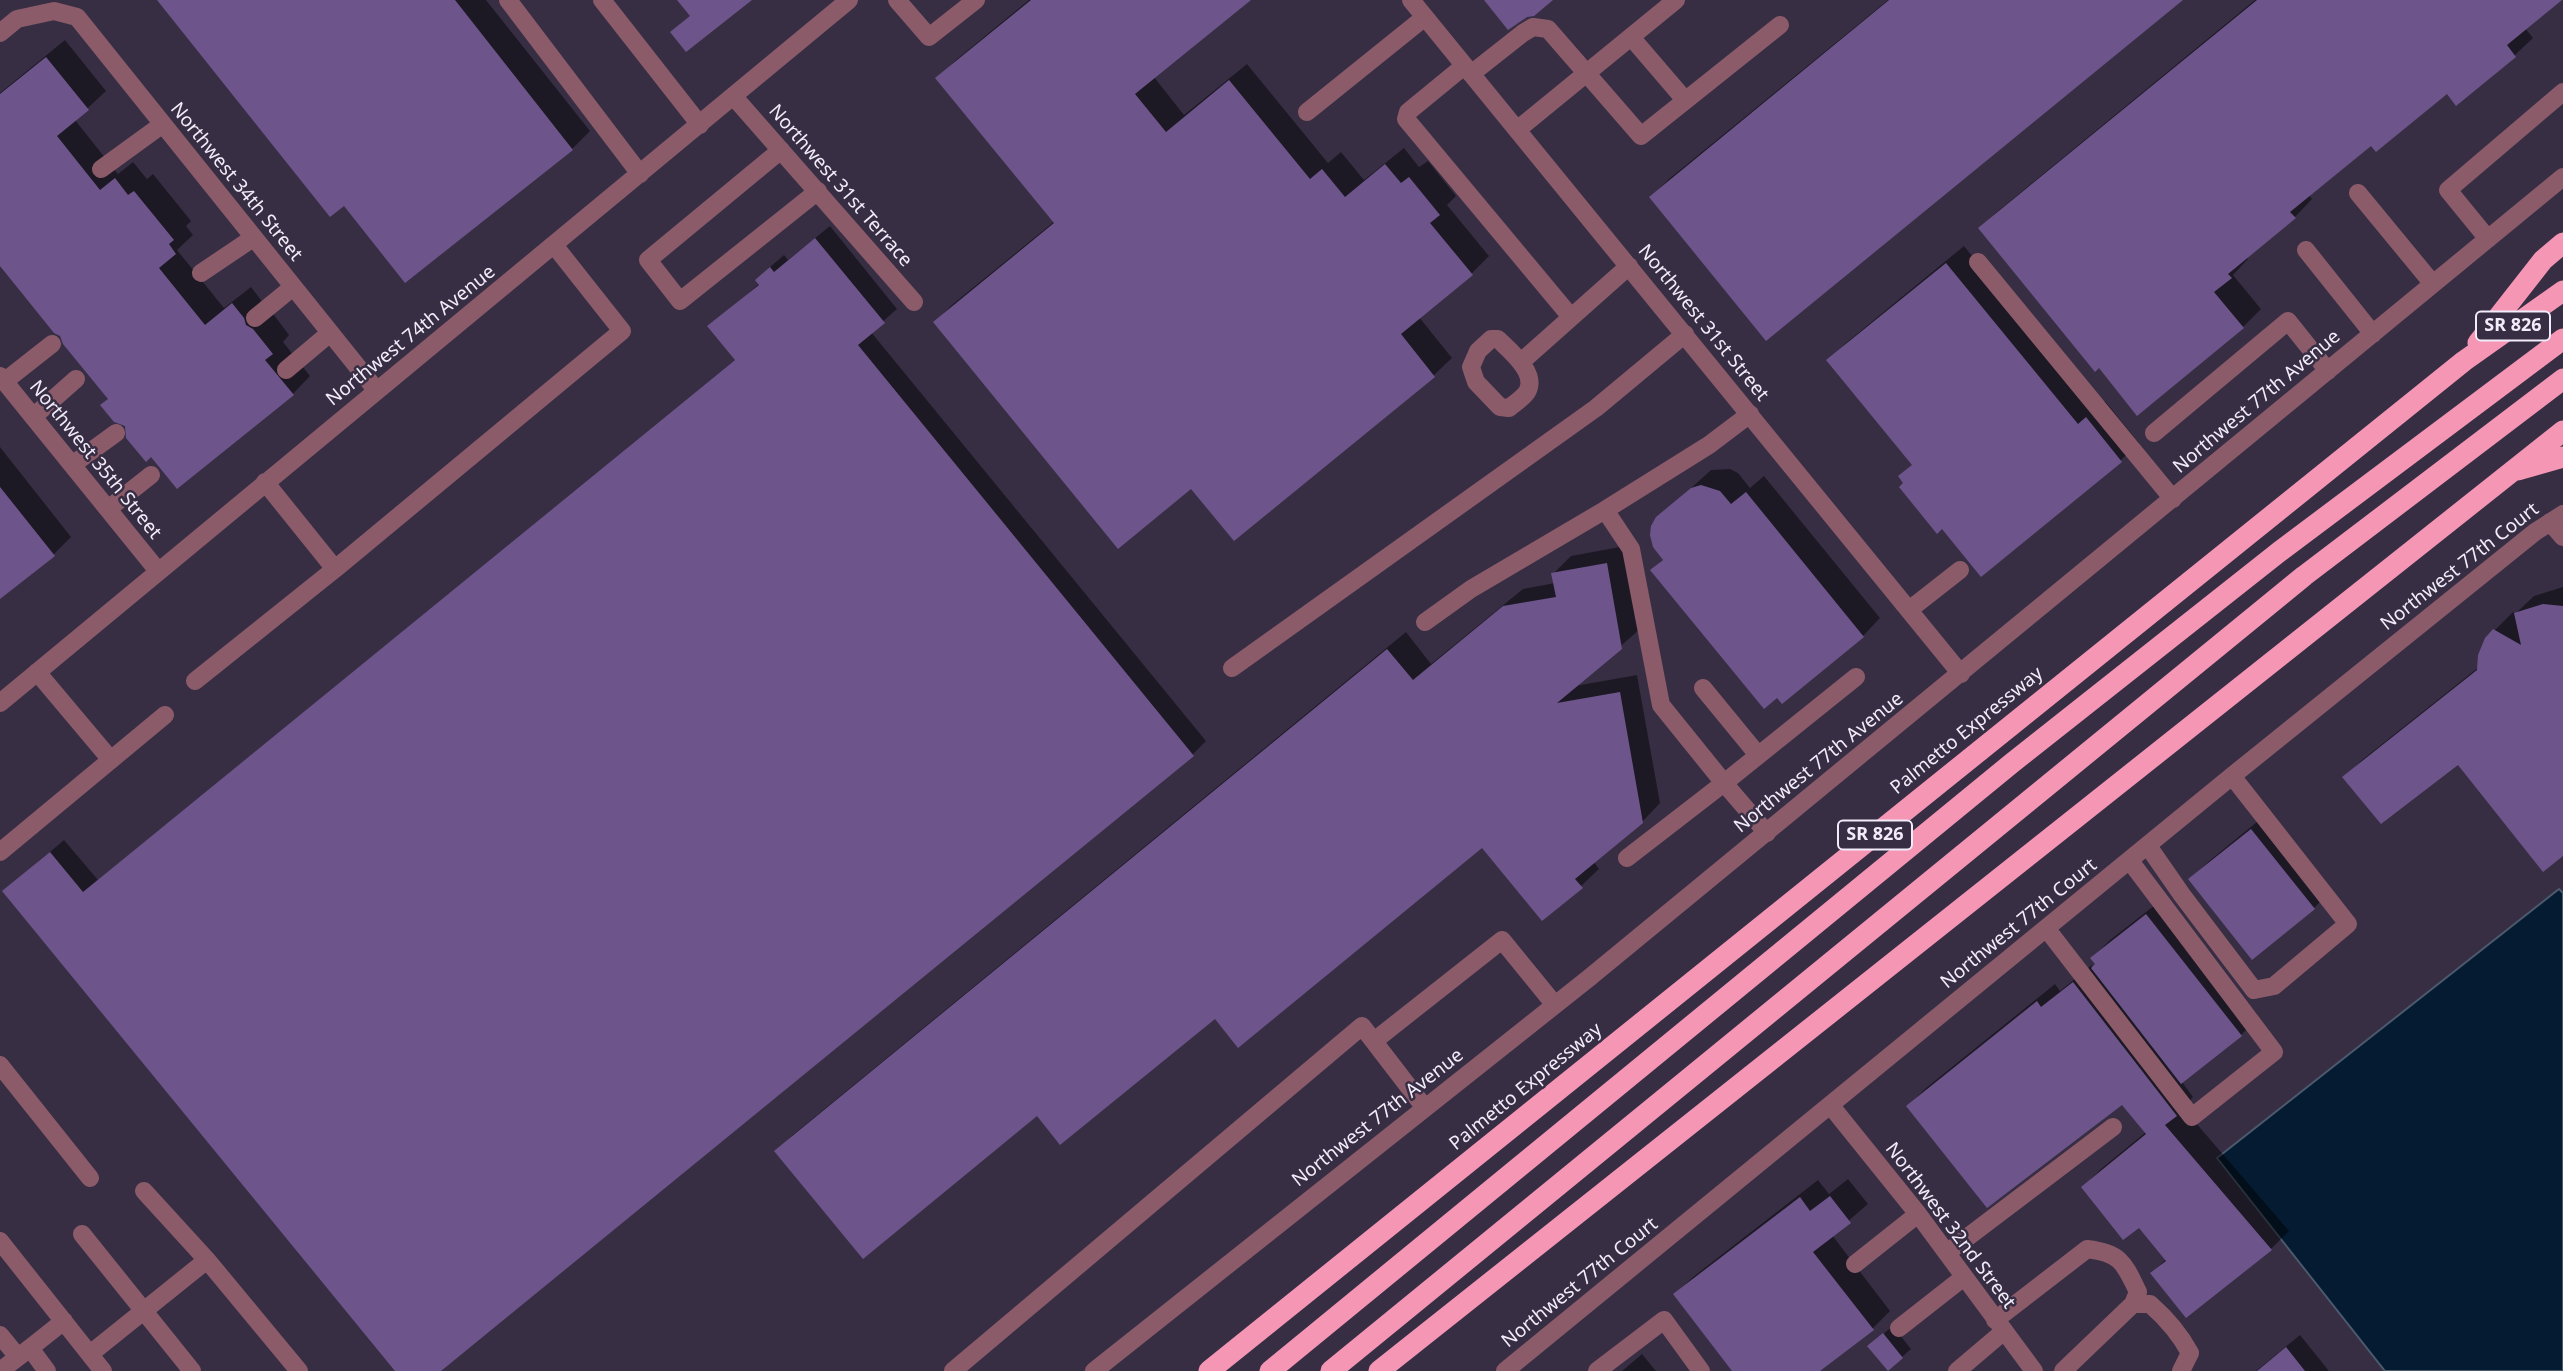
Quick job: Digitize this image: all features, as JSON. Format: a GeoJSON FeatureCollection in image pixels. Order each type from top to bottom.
{"type":"FeatureCollection","features":[{"type":"Feature","properties":{"kind":"highway"},"geometry":{"type":"LineString","coordinates":[[2464,361],[2543,260],[2563,243]]}},
{"type":"Feature","properties":{"kind":"highway","name":"Palmetto Expressway"},"geometry":{"type":"LineString","coordinates":[[1209,1371],[2464,361],[2563,291]]}},
{"type":"Feature","properties":{"kind":"highway"},"geometry":{"type":"LineString","coordinates":[[1270,1371],[2012,763],[2279,552],[2563,339]]}},
{"type":"Feature","properties":{"kind":"highway"},"geometry":{"type":"LineString","coordinates":[[1331,1371],[2304,576],[2563,379]]}},
{"type":"Feature","properties":{"kind":"highway"},"geometry":{"type":"LineString","coordinates":[[1380,1371],[2563,430]]}},
{"type":"Feature","properties":{"kind":"highway"},"geometry":{"type":"LineString","coordinates":[[2506,474],[2563,457]]}},
{"type":"Feature","properties":{"kind":"street"},"geometry":{"type":"LineString","coordinates":[[508,0],[640,174]]}},
{"type":"Feature","properties":{"kind":"street"},"geometry":{"type":"LineString","coordinates":[[603,0],[700,125]]}},
{"type":"Feature","properties":{"kind":"street","name":"Northwest 74th Avenue"},"geometry":{"type":"LineString","coordinates":[[3,695],[37,672],[849,0]]}},
{"type":"Feature","properties":{"kind":"street"},"geometry":{"type":"LineString","coordinates":[[897,0],[929,37],[976,0]]}},
{"type":"Feature","properties":{"kind":"street","name":"Northwest 31st Street"},"geometry":{"type":"LineString","coordinates":[[1410,0],[1961,674]]}},
{"type":"Feature","properties":{"kind":"street"},"geometry":{"type":"LineString","coordinates":[[1517,130],[1676,0]]}},
{"type":"Feature","properties":{"kind":"street"},"geometry":{"type":"LineString","coordinates":[[0,33],[17,19],[55,6]]}},
{"type":"Feature","properties":{"kind":"street","name":"Northwest 34th Street"},"geometry":{"type":"LineString","coordinates":[[55,6],[77,18],[376,391]]}},
{"type":"Feature","properties":{"kind":"street"},"geometry":{"type":"LineString","coordinates":[[1307,112],[1425,17]]}},
{"type":"Feature","properties":{"kind":"street"},"geometry":{"type":"LineString","coordinates":[[1571,317],[1406,119],[1408,112],[1523,33],[1533,27],[1541,27],[1548,29],[1556,37],[1641,136],[1780,24]]}},
{"type":"Feature","properties":{"kind":"street"},"geometry":{"type":"LineString","coordinates":[[1631,37],[1685,100]]}},
{"type":"Feature","properties":{"kind":"street"},"geometry":{"type":"LineString","coordinates":[[2488,239],[2448,190],[2563,93]]}},
{"type":"Feature","properties":{"kind":"street","name":"Northwest 31st Terrace"},"geometry":{"type":"LineString","coordinates":[[734,97],[914,302]]}},
{"type":"Feature","properties":{"kind":"street"},"geometry":{"type":"LineString","coordinates":[[101,169],[163,124]]}},
{"type":"Feature","properties":{"kind":"street"},"geometry":{"type":"LineString","coordinates":[[781,150],[648,260],[680,301],[818,191]]}},
{"type":"Feature","properties":{"kind":"street","name":"Northwest 77th Avenue"},"geometry":{"type":"LineString","coordinates":[[1094,1371],[1767,833],[2563,177]]}},
{"type":"Feature","properties":{"kind":"street"},"geometry":{"type":"LineString","coordinates":[[2358,193],[2433,284]]}},
{"type":"Feature","properties":{"kind":"street"},"geometry":{"type":"LineString","coordinates":[[201,273],[253,238]]}},
{"type":"Feature","properties":{"kind":"street"},"geometry":{"type":"LineString","coordinates":[[195,681],[335,569],[622,331],[554,245]]}},
{"type":"Feature","properties":{"kind":"street"},"geometry":{"type":"LineString","coordinates":[[2306,250],[2373,334]]}},
{"type":"Feature","properties":{"kind":"street"},"geometry":{"type":"LineString","coordinates":[[1979,262],[2173,499]]}},
{"type":"Feature","properties":{"kind":"street"},"geometry":{"type":"LineString","coordinates":[[1521,362],[1629,266]]}},
{"type":"Feature","properties":{"kind":"street"},"geometry":{"type":"LineString","coordinates":[[255,318],[293,287]]}},
{"type":"Feature","properties":{"kind":"street"},"geometry":{"type":"LineString","coordinates":[[2154,433],[2288,321],[2328,371]]}},
{"type":"Feature","properties":{"kind":"street"},"geometry":{"type":"LineString","coordinates":[[286,370],[330,333]]}},
{"type":"Feature","properties":{"kind":"street"},"geometry":{"type":"LineString","coordinates":[[1232,668],[1596,408],[1685,334]]}},
{"type":"Feature","properties":{"kind":"street"},"geometry":{"type":"LineString","coordinates":[[2,379],[52,344]]}},
{"type":"Feature","properties":{"kind":"street","name":"Northwest 35th Street"},"geometry":{"type":"LineString","coordinates":[[2,379],[158,571]]}},
{"type":"Feature","properties":{"kind":"street"},"geometry":{"type":"LineString","coordinates":[[33,417],[76,379]]}},
{"type":"Feature","properties":{"kind":"street"},"geometry":{"type":"LineString","coordinates":[[1425,622],[1471,589],[1709,445],[1750,414]]}},
{"type":"Feature","properties":{"kind":"street"},"geometry":{"type":"LineString","coordinates":[[72,465],[116,433]]}},
{"type":"Feature","properties":{"kind":"street"},"geometry":{"type":"LineString","coordinates":[[108,509],[151,475]]}},
{"type":"Feature","properties":{"kind":"street"},"geometry":{"type":"LineString","coordinates":[[265,482],[335,569]]}},
{"type":"Feature","properties":{"kind":"street"},"geometry":{"type":"LineString","coordinates":[[1605,510],[1631,549],[1661,705],[1767,833]]}},
{"type":"Feature","properties":{"kind":"street"},"geometry":{"type":"LineString","coordinates":[[2556,518],[2563,537]]}},
{"type":"Feature","properties":{"kind":"street","name":"Northwest 77th Court"},"geometry":{"type":"LineString","coordinates":[[1505,1371],[2232,776],[2556,518]]}},
{"type":"Feature","properties":{"kind":"street"},"geometry":{"type":"LineString","coordinates":[[1909,610],[1960,569]]}},
{"type":"Feature","properties":{"kind":"street"},"geometry":{"type":"LineString","coordinates":[[37,672],[111,760]]}},
{"type":"Feature","properties":{"kind":"street"},"geometry":{"type":"LineString","coordinates":[[1627,858],[1856,677]]}},
{"type":"Feature","properties":{"kind":"street"},"geometry":{"type":"LineString","coordinates":[[1703,688],[1758,755]]}},
{"type":"Feature","properties":{"kind":"street"},"geometry":{"type":"LineString","coordinates":[[0,852],[165,715]]}},
{"type":"Feature","properties":{"kind":"street"},"geometry":{"type":"LineString","coordinates":[[2148,846],[2254,990],[2274,986],[2348,924],[2232,776]]}},
{"type":"Feature","properties":{"kind":"street"},"geometry":{"type":"LineString","coordinates":[[2046,928],[2192,1117],[2274,1052],[2130,860]]}},
{"type":"Feature","properties":{"kind":"street"},"geometry":{"type":"LineString","coordinates":[[1374,1041],[1502,940],[1555,1005]]}},
{"type":"Feature","properties":{"kind":"street"},"geometry":{"type":"LineString","coordinates":[[965,1367],[1362,1026],[1425,1108]]}},
{"type":"Feature","properties":{"kind":"street"},"geometry":{"type":"LineString","coordinates":[[0,1065],[90,1178]]}},
{"type":"Feature","properties":{"kind":"street","name":"Northwest 32nd Street"},"geometry":{"type":"LineString","coordinates":[[1831,1106],[1948,1252],[2034,1371]]}},
{"type":"Feature","properties":{"kind":"street"},"geometry":{"type":"LineString","coordinates":[[1948,1252],[2113,1127]]}},
{"type":"Feature","properties":{"kind":"street"},"geometry":{"type":"LineString","coordinates":[[144,1191],[207,1260],[299,1371]]}},
{"type":"Feature","properties":{"kind":"street"},"geometry":{"type":"LineString","coordinates":[[1855,1264],[1918,1214]]}},
{"type":"Feature","properties":{"kind":"street"},"geometry":{"type":"LineString","coordinates":[[82,1234],[192,1371]]}},
{"type":"Feature","properties":{"kind":"street"},"geometry":{"type":"LineString","coordinates":[[0,1241],[103,1371]]}},
{"type":"Feature","properties":{"kind":"street"},"geometry":{"type":"LineString","coordinates":[[1957,1371],[1999,1326],[2087,1249],[2106,1251],[2124,1264],[2138,1292],[2133,1304],[2063,1371]]}},
{"type":"Feature","properties":{"kind":"street"},"geometry":{"type":"LineString","coordinates":[[90,1354],[207,1260]]}},
{"type":"Feature","properties":{"kind":"street"},"geometry":{"type":"LineString","coordinates":[[1899,1328],[1964,1277]]}},
{"type":"Feature","properties":{"kind":"street"},"geometry":{"type":"LineString","coordinates":[[2133,1304],[2150,1304],[2168,1320],[2184,1341],[2190,1353],[2181,1371]]}},
{"type":"Feature","properties":{"kind":"street"},"geometry":{"type":"LineString","coordinates":[[1597,1371],[1664,1320],[1701,1371]]}},
{"type":"Feature","properties":{"kind":"street"},"geometry":{"type":"LineString","coordinates":[[0,1371],[64,1321]]}},
{"type":"Feature","properties":{"kind":"street"},"geometry":{"type":"LineString","coordinates":[[0,1335],[47,1371]]}},
{"type":"Feature","properties":{"kind":"water"},"geometry":{"type":"Polygon","coordinates":[[[2559,889],[2563,893],[2563,1371],[2385,1371],[2217,1158],[2559,889]]]}},
{"type":"Feature","properties":{"kind":"building"},"geometry":{"type":"Polygon","coordinates":[[[157,0],[455,0],[573,150],[405,283],[344,206],[330,217],[157,0]]]}},
{"type":"Feature","properties":{"kind":"building"},"geometry":{"type":"Polygon","coordinates":[[[677,0],[752,0],[686,52],[670,32],[690,16],[677,0]]]}},
{"type":"Feature","properties":{"kind":"building"},"geometry":{"type":"Polygon","coordinates":[[[1031,0],[1251,0],[1135,94],[1166,132],[1229,80],[1310,179],[1322,169],[1345,197],[1385,164],[1401,183],[1409,177],[1440,215],[1430,223],[1473,275],[1401,334],[1435,377],[1234,541],[1191,489],[1118,549],[933,322],[1054,223],[935,78],[1031,0]]]}},
{"type":"Feature","properties":{"kind":"building"},"geometry":{"type":"Polygon","coordinates":[[[1484,0],[1553,0],[1534,16],[1527,17],[1508,30],[1484,0]]]}},
{"type":"Feature","properties":{"kind":"building"},"geometry":{"type":"Polygon","coordinates":[[[1889,0],[2183,0],[1766,341],[1649,197],[1889,0]]]}},
{"type":"Feature","properties":{"kind":"building"},"geometry":{"type":"Polygon","coordinates":[[[2257,0],[2562,0],[2507,45],[2516,57],[2456,106],[2447,94],[2376,152],[2371,146],[2290,212],[2296,218],[2228,274],[2232,278],[2214,292],[2244,328],[2137,416],[2099,368],[2095,372],[1978,228],[2257,0]]]}},
{"type":"Feature","properties":{"kind":"building"},"geometry":{"type":"Polygon","coordinates":[[[46,57],[89,110],[57,136],[100,190],[115,178],[128,195],[134,191],[174,240],[169,244],[176,254],[159,268],[205,325],[232,303],[246,325],[253,329],[273,354],[265,360],[294,395],[177,489],[151,457],[146,462],[126,438],[125,426],[114,422],[100,405],[108,399],[63,344],[60,336],[54,333],[0,266],[0,94],[46,57]]]}},
{"type":"Feature","properties":{"kind":"building"},"geometry":{"type":"Polygon","coordinates":[[[815,238],[885,323],[858,345],[1194,756],[441,1371],[395,1371],[2,891],[50,852],[83,892],[735,360],[707,326],[759,285],[755,280],[770,267],[774,272],[815,238]]]}},
{"type":"Feature","properties":{"kind":"building"},"geometry":{"type":"Polygon","coordinates":[[[1946,263],[2078,424],[2086,417],[2122,462],[1981,577],[1942,529],[1937,534],[1899,487],[1903,483],[1898,476],[1912,465],[1826,360],[1946,263]]]}},
{"type":"Feature","properties":{"kind":"building"},"geometry":{"type":"Polygon","coordinates":[[[1701,485],[1720,491],[1731,504],[1746,492],[1864,637],[1782,704],[1777,698],[1764,709],[1650,570],[1663,560],[1653,547],[1650,535],[1656,517],[1691,488],[1701,485]]]}},
{"type":"Feature","properties":{"kind":"building"},"geometry":{"type":"Polygon","coordinates":[[[0,487],[55,556],[0,599],[0,487]]]}},
{"type":"Feature","properties":{"kind":"building"},"geometry":{"type":"Polygon","coordinates":[[[1607,563],[1622,649],[1557,703],[1620,692],[1643,823],[1575,879],[1583,888],[1542,921],[1482,848],[1238,1048],[1215,1019],[1060,1145],[1037,1116],[863,1259],[774,1151],[1387,649],[1413,680],[1503,606],[1556,597],[1551,573],[1607,563]]]}},
{"type":"Feature","properties":{"kind":"building"},"geometry":{"type":"Polygon","coordinates":[[[2543,604],[2563,606],[2563,856],[2543,872],[2458,765],[2381,824],[2342,777],[2477,670],[2478,655],[2485,638],[2493,629],[2521,645],[2514,613],[2543,604]]]}},
{"type":"Feature","properties":{"kind":"building"},"geometry":{"type":"Polygon","coordinates":[[[2251,829],[2315,909],[2252,960],[2188,879],[2251,829]]]}},
{"type":"Feature","properties":{"kind":"building"},"geometry":{"type":"Polygon","coordinates":[[[2146,914],[2242,1036],[2181,1084],[2091,968],[2095,964],[2090,958],[2146,914]]]}},
{"type":"Feature","properties":{"kind":"building"},"geometry":{"type":"Polygon","coordinates":[[[2073,982],[2177,1116],[2165,1125],[2272,1250],[2186,1318],[2150,1273],[2166,1261],[2139,1228],[2123,1240],[2081,1187],[2146,1134],[2122,1105],[1987,1208],[1906,1106],[2037,1001],[2041,1007],[2073,982]]]}},
{"type":"Feature","properties":{"kind":"building"},"geometry":{"type":"Polygon","coordinates":[[[1830,1196],[1851,1223],[1813,1252],[1874,1330],[1820,1371],[1732,1371],[1673,1294],[1800,1197],[1810,1211],[1830,1196]]]}},
{"type":"Feature","properties":{"kind":"building"},"geometry":{"type":"Polygon","coordinates":[[[1883,1333],[1903,1358],[1888,1371],[1867,1346],[1883,1333]]]}},
{"type":"Feature","properties":{"kind":"building"},"geometry":{"type":"Polygon","coordinates":[[[2286,1347],[2305,1371],[2257,1371],[2286,1347]]]}}]}
